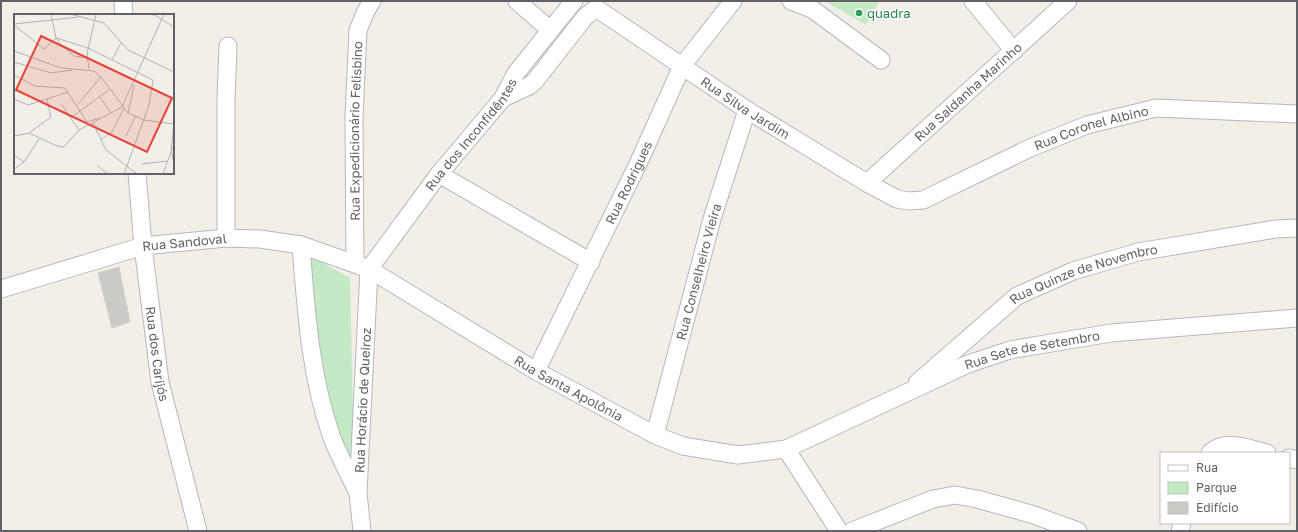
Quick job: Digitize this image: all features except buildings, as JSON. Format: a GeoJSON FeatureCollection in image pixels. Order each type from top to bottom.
{"type":"FeatureCollection","features":[{"type":"Feature","properties":{"kind":"street"},"geometry":{"type":"LineString","coordinates":[[123,1],[124,14]]}},
{"type":"Feature","properties":{"kind":"street","name":"Rua Expedicionário Felisbino"},"geometry":{"type":"LineString","coordinates":[[362,267],[354,117],[358,30],[372,1]]}},
{"type":"Feature","properties":{"kind":"street"},"geometry":{"type":"LineString","coordinates":[[517,1],[550,30]]}},
{"type":"Feature","properties":{"kind":"street","name":"Rua dos Inconfidêntes"},"geometry":{"type":"LineString","coordinates":[[362,267],[503,98],[516,73],[574,1]]}},
{"type":"Feature","properties":{"kind":"street","name":"Rua Rodrigues"},"geometry":{"type":"LineString","coordinates":[[536,372],[637,166],[682,66],[733,1]]}},
{"type":"Feature","properties":{"kind":"street"},"geometry":{"type":"LineString","coordinates":[[791,1],[812,9],[881,60]]}},
{"type":"Feature","properties":{"kind":"street"},"geometry":{"type":"LineString","coordinates":[[973,1],[1014,51]]}},
{"type":"Feature","properties":{"kind":"street","name":"Rua Saldanha Marinho"},"geometry":{"type":"LineString","coordinates":[[867,183],[1068,1]]}},
{"type":"Feature","properties":{"kind":"street","name":"Rua Silva Jardim"},"geometry":{"type":"LineString","coordinates":[[503,98],[529,86],[535,81],[585,17],[594,10],[599,10],[747,110],[867,183],[897,199]]}},
{"type":"Feature","properties":{"kind":"street"},"geometry":{"type":"LineString","coordinates":[[226,238],[226,100],[228,46]]}},
{"type":"Feature","properties":{"kind":"street","name":"Rua Coronel Albino"},"geometry":{"type":"LineString","coordinates":[[897,199],[909,201],[923,200],[1030,148],[1087,125],[1156,108],[1297,114]]}},
{"type":"Feature","properties":{"kind":"street","name":"Rua Conselheiro Vieira"},"geometry":{"type":"LineString","coordinates":[[655,435],[712,218],[747,110]]}},
{"type":"Feature","properties":{"kind":"street","name":"Rua dos Carijós"},"geometry":{"type":"LineString","coordinates":[[137,174],[143,246],[160,382],[198,531]]}},
{"type":"Feature","properties":{"kind":"street"},"geometry":{"type":"LineString","coordinates":[[439,174],[591,262]]}},
{"type":"Feature","properties":{"kind":"street","name":"Rua Quinze de Novembro"},"geometry":{"type":"LineString","coordinates":[[905,394],[940,361],[1017,296],[1073,271],[1138,252],[1276,229],[1297,228]]}},
{"type":"Feature","properties":{"kind":"street","name":"Rua Sandoval"},"geometry":{"type":"LineString","coordinates":[[1,289],[143,246],[226,238],[260,239],[301,245],[362,267]]}},
{"type":"Feature","properties":{"kind":"street"},"geometry":{"type":"LineString","coordinates":[[301,245],[307,329],[319,388],[332,439],[358,493]]}},
{"type":"Feature","properties":{"kind":"street","name":"Rua Santa Apolônia"},"geometry":{"type":"LineString","coordinates":[[362,267],[536,372],[655,435],[683,446],[738,455],[786,449]]}},
{"type":"Feature","properties":{"kind":"street","name":"Rua Horácio de Queiroz"},"geometry":{"type":"LineString","coordinates":[[362,267],[358,493],[362,531]]}},
{"type":"Feature","properties":{"kind":"street","name":"Rua Sete de Setembro"},"geometry":{"type":"LineString","coordinates":[[786,449],[968,364],[1010,350],[1112,333],[1297,318]]}},
{"type":"Feature","properties":{"kind":"street"},"geometry":{"type":"LineString","coordinates":[[1211,452],[1217,447],[1229,444],[1263,452]]}},
{"type":"Feature","properties":{"kind":"street"},"geometry":{"type":"LineString","coordinates":[[786,449],[839,531]]}},
{"type":"Feature","properties":{"kind":"street"},"geometry":{"type":"LineString","coordinates":[[852,531],[933,500],[955,496],[977,499],[1031,514],[1078,531]]}},
{"type":"Feature","properties":{"kind":"green space","name":"quadra"},"geometry":{"type":"Polygon","coordinates":[[[825,1],[880,1],[866,25],[825,1]]]}},
{"type":"Feature","properties":{"kind":"green space"},"geometry":{"type":"Polygon","coordinates":[[[291,245],[350,278],[355,508],[291,245]]]}},
{"type":"Feature","properties":{"kind":"place","name":"quadra"},"geometry":{"type":"Point","coordinates":[859,13]}}]}
